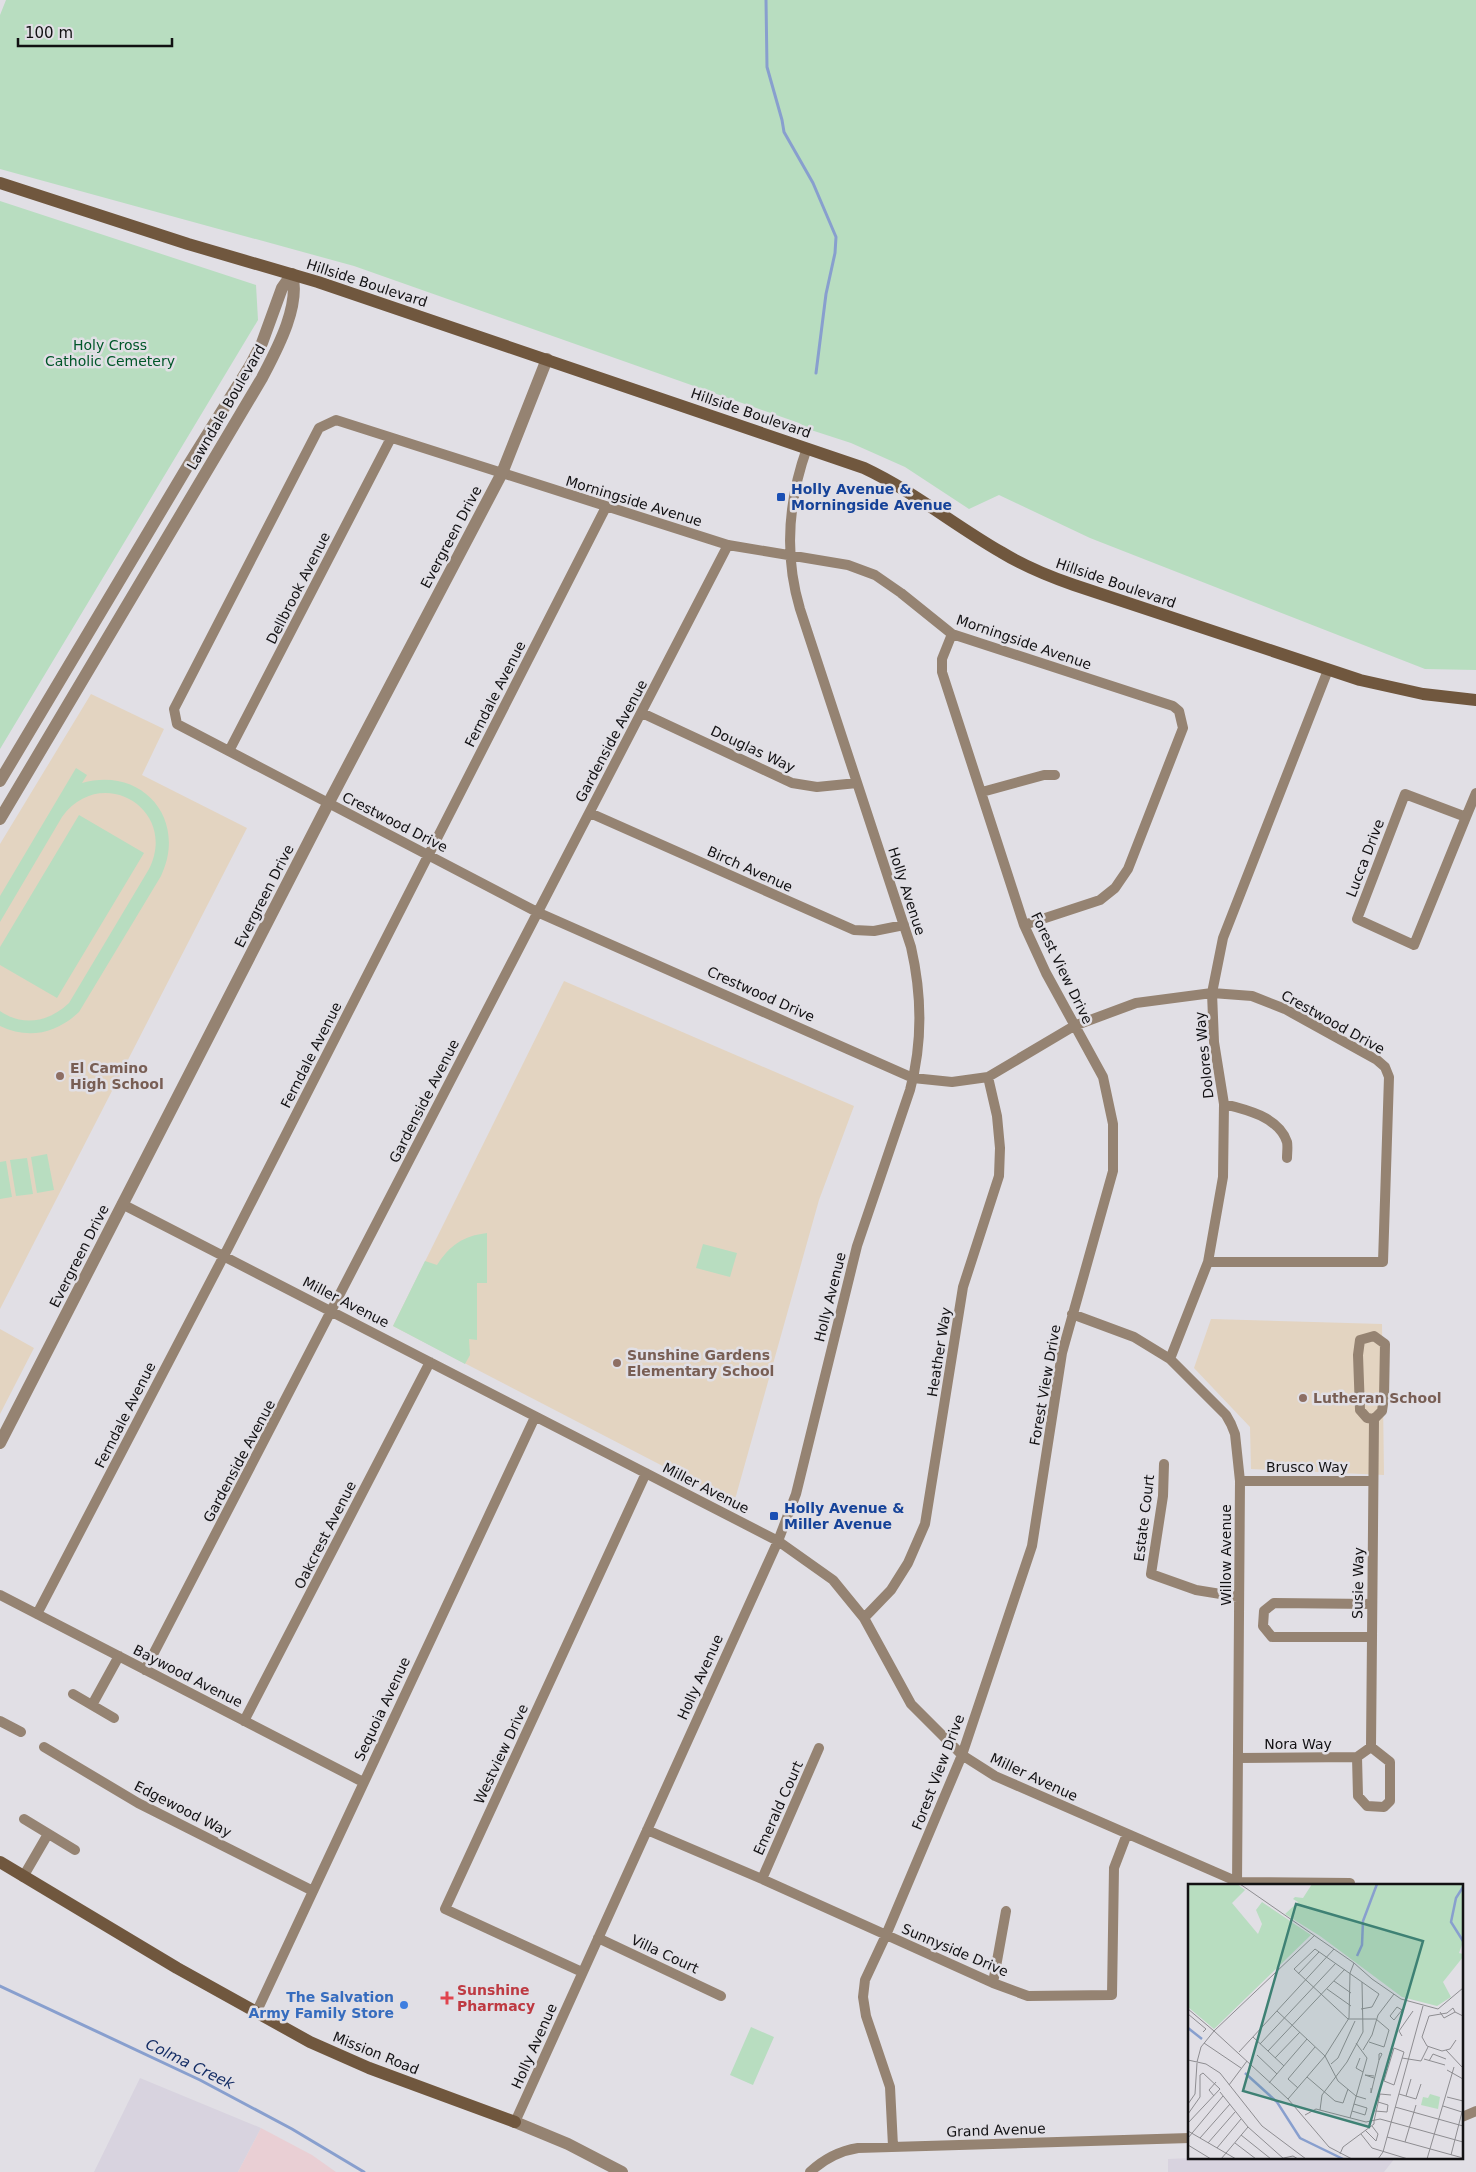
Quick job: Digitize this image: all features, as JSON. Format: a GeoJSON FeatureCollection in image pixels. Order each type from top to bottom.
{"type":"FeatureCollection","features":[{"type":"Feature","properties":{"kind":"main road","name":"Hillside Boulevard"},"geometry":{"type":"LineString","coordinates":[[0,183],[188,244],[292,274],[864,468],[889,481],[1001,553],[1043,574],[1375,684],[1406,691],[1476,700]]}},
{"type":"Feature","properties":{"kind":"main road","name":"Mission Road"},"geometry":{"type":"LineString","coordinates":[[0,1862],[256,2014],[310,2042],[362,2064],[515,2122]]}},
{"type":"Feature","properties":{"kind":"street","name":"Lawndale Boulevard"},"geometry":{"type":"LineString","coordinates":[[0,780],[184,472],[250,366],[262,343],[282,288],[292,274]]}},
{"type":"Feature","properties":{"kind":"street","name":"Lawndale Boulevard"},"geometry":{"type":"LineString","coordinates":[[0,818],[262,378],[278,346],[293,303],[295,284],[292,274]]}},
{"type":"Feature","properties":{"kind":"street","name":"Evergreen Drive"},"geometry":{"type":"LineString","coordinates":[[0,1443],[328,804],[502,473],[547,359]]}},
{"type":"Feature","properties":{"kind":"street","name":"Crestwood Drive"},"geometry":{"type":"LineString","coordinates":[[391,438],[336,420],[319,428],[174,708],[177,724],[537,912],[913,1078],[952,1082],[988,1077],[1074,1026],[1136,1003],[1212,993],[1252,996],[1284,1009],[1385,1066],[1389,1077],[1383,1262],[1208,1262]]}},
{"type":"Feature","properties":{"kind":"street","name":"Morningside Avenue"},"geometry":{"type":"LineString","coordinates":[[391,438],[728,545],[848,565],[875,575],[901,593],[952,634],[1172,706],[1179,711],[1183,728],[1128,869],[1115,888],[1100,900],[1024,925]]}},
{"type":"Feature","properties":{"kind":"street","name":"Dellbrook Avenue"},"geometry":{"type":"LineString","coordinates":[[229,751],[391,438]]}},
{"type":"Feature","properties":{"kind":"street","name":"Holly Avenue"},"geometry":{"type":"LineString","coordinates":[[515,2122],[778,1541],[796,1494],[855,1254],[913,1078],[919,1042],[919,999],[913,957],[798,604],[789,555],[792,499],[806,448]]}},
{"type":"Feature","properties":{"kind":"street","name":"Ferndale Avenue"},"geometry":{"type":"LineString","coordinates":[[37,1614],[224,1255],[606,507]]}},
{"type":"Feature","properties":{"kind":"street","name":"Gardenside Avenue"},"geometry":{"type":"LineString","coordinates":[[145,1670],[728,545]]}},
{"type":"Feature","properties":{"kind":"street","name":"Forest View Drive"},"geometry":{"type":"LineString","coordinates":[[893,2146],[890,2087],[866,2016],[863,1998],[865,1980],[886,1936],[962,1755],[1032,1546],[1062,1353],[1113,1170],[1113,1124],[1103,1077],[1046,973],[1024,925],[942,672],[942,659],[952,634]]}},
{"type":"Feature","properties":{"kind":"street","name":"Dolores Way"},"geometry":{"type":"LineString","coordinates":[[1170,1359],[1208,1262],[1223,1178],[1224,1104],[1214,1042],[1212,993],[1223,938],[1328,670]]}},
{"type":"Feature","properties":{"kind":"street","name":"Douglas Way"},"geometry":{"type":"LineString","coordinates":[[642,712],[792,782],[817,788],[857,783]]}},
{"type":"Feature","properties":{"kind":"street"},"geometry":{"type":"LineString","coordinates":[[982,792],[1044,775],[1055,775]]}},
{"type":"Feature","properties":{"kind":"street","name":"Lucca Drive"},"geometry":{"type":"LineString","coordinates":[[1466,817],[1405,794],[1356,919],[1414,945],[1476,793]]}},
{"type":"Feature","properties":{"kind":"street","name":"Birch Avenue"},"geometry":{"type":"LineString","coordinates":[[590,813],[854,930],[874,931],[904,925]]}},
{"type":"Feature","properties":{"kind":"street","name":"Heather Way"},"geometry":{"type":"LineString","coordinates":[[864,1618],[891,1590],[908,1563],[925,1524],[963,1287],[998,1176],[1000,1148],[997,1116],[988,1077]]}},
{"type":"Feature","properties":{"kind":"street"},"geometry":{"type":"LineString","coordinates":[[1224,1104],[1252,1111],[1280,1129],[1288,1143],[1286,1158]]}},
{"type":"Feature","properties":{"kind":"street","name":"Miller Avenue"},"geometry":{"type":"LineString","coordinates":[[122,1204],[332,1310],[778,1541],[833,1580],[864,1618],[911,1704],[962,1755],[995,1776],[1237,1884]]}},
{"type":"Feature","properties":{"kind":"street","name":"Willow Avenue"},"geometry":{"type":"LineString","coordinates":[[1072,1314],[1134,1338],[1170,1359],[1226,1415],[1235,1434],[1240,1481],[1237,1884]]}},
{"type":"Feature","properties":{"kind":"street","name":"Susie Way"},"geometry":{"type":"LineString","coordinates":[[1371,1747],[1374,1419],[1382,1411],[1385,1344],[1374,1336],[1360,1340],[1358,1354],[1360,1410],[1367,1418],[1374,1419]]}},
{"type":"Feature","properties":{"kind":"street","name":"Oakcrest Avenue"},"geometry":{"type":"LineString","coordinates":[[244,1720],[430,1362]]}},
{"type":"Feature","properties":{"kind":"street","name":"Sequoia Avenue"},"geometry":{"type":"LineString","coordinates":[[256,2014],[535,1416]]}},
{"type":"Feature","properties":{"kind":"street","name":"Estate Court"},"geometry":{"type":"LineString","coordinates":[[1164,1464],[1163,1496],[1151,1574],[1196,1590],[1239,1597]]}},
{"type":"Feature","properties":{"kind":"street","name":"Westview Drive"},"geometry":{"type":"LineString","coordinates":[[582,1972],[445,1909],[646,1474]]}},
{"type":"Feature","properties":{"kind":"street","name":"Brusco Way"},"geometry":{"type":"LineString","coordinates":[[1240,1481],[1373,1481]]}},
{"type":"Feature","properties":{"kind":"street","name":"Baywood Avenue"},"geometry":{"type":"LineString","coordinates":[[0,1595],[363,1782]]}},
{"type":"Feature","properties":{"kind":"street"},"geometry":{"type":"LineString","coordinates":[[1372,1604],[1274,1603],[1264,1611],[1263,1626],[1272,1638],[1372,1637]]}},
{"type":"Feature","properties":{"kind":"street"},"geometry":{"type":"LineString","coordinates":[[92,1705],[119,1656]]}},
{"type":"Feature","properties":{"kind":"street"},"geometry":{"type":"LineString","coordinates":[[73,1694],[114,1718]]}},
{"type":"Feature","properties":{"kind":"street"},"geometry":{"type":"LineString","coordinates":[[0,1721],[21,1732]]}},
{"type":"Feature","properties":{"kind":"street","name":"Edgewood Way"},"geometry":{"type":"LineString","coordinates":[[44,1747],[138,1803],[313,1891]]}},
{"type":"Feature","properties":{"kind":"street"},"geometry":{"type":"LineString","coordinates":[[1371,1747],[1390,1762],[1390,1801],[1384,1807],[1367,1806],[1358,1796],[1357,1758],[1371,1747]]}},
{"type":"Feature","properties":{"kind":"street","name":"Emerald Court"},"geometry":{"type":"LineString","coordinates":[[762,1879],[819,1748]]}},
{"type":"Feature","properties":{"kind":"street","name":"Nora Way"},"geometry":{"type":"LineString","coordinates":[[1238,1758],[1357,1758]]}},
{"type":"Feature","properties":{"kind":"street"},"geometry":{"type":"LineString","coordinates":[[24,1819],[75,1850]]}},
{"type":"Feature","properties":{"kind":"street","name":"Sunnyside Drive"},"geometry":{"type":"LineString","coordinates":[[647,1830],[762,1879],[886,1936],[1028,1996],[1112,1995],[1114,1868],[1128,1834]]}},
{"type":"Feature","properties":{"kind":"street"},"geometry":{"type":"LineString","coordinates":[[23,1877],[48,1834]]}},
{"type":"Feature","properties":{"kind":"street"},"geometry":{"type":"LineString","coordinates":[[1237,1884],[1350,1883]]}},
{"type":"Feature","properties":{"kind":"street"},"geometry":{"type":"LineString","coordinates":[[993,1982],[1006,1911]]}},
{"type":"Feature","properties":{"kind":"street","name":"Villa Court"},"geometry":{"type":"LineString","coordinates":[[598,1938],[722,1996]]}},
{"type":"Feature","properties":{"kind":"street"},"geometry":{"type":"LineString","coordinates":[[1464,2116],[1476,2111]]}},
{"type":"Feature","properties":{"kind":"street","name":"Mission Road"},"geometry":{"type":"LineString","coordinates":[[515,2122],[568,2144],[622,2172]]}},
{"type":"Feature","properties":{"kind":"street","name":"Grand Avenue"},"geometry":{"type":"LineString","coordinates":[[810,2172],[827,2158],[847,2150],[893,2146],[1188,2138]]}},
{"type":"Feature","properties":{"kind":"shaded area","name":"El Camino High School"},"geometry":{"type":"Polygon","coordinates":[[[91,694],[164,729],[142,775],[247,828],[0,1309],[0,844],[91,694]]]}},
{"type":"Feature","properties":{"kind":"shaded area"},"geometry":{"type":"Polygon","coordinates":[[[564,981],[854,1106],[819,1200],[734,1503],[393,1326],[564,981]]]}},
{"type":"Feature","properties":{"kind":"shaded area","name":"Lutheran School"},"geometry":{"type":"Polygon","coordinates":[[[1211,1319],[1382,1324],[1384,1475],[1251,1469],[1250,1427],[1194,1368],[1211,1319]]]}},
{"type":"Feature","properties":{"kind":"shaded area"},"geometry":{"type":"Polygon","coordinates":[[[0,1329],[34,1348],[0,1414],[0,1329]]]}},
{"type":"Feature","properties":{"kind":"shaded area"},"geometry":{"type":"Polygon","coordinates":[[[140,2078],[261,2128],[238,2172],[94,2172],[140,2078]]]}},
{"type":"Feature","properties":{"kind":"shaded area"},"geometry":{"type":"Polygon","coordinates":[[[261,2128],[312,2155],[336,2172],[238,2172],[261,2128]]]}},
{"type":"Feature","properties":{"kind":"shaded area"},"geometry":{"type":"Polygon","coordinates":[[[1168,2159],[1393,2160],[1384,2172],[1168,2172],[1168,2159]]]}},
{"type":"Feature","properties":{"kind":"green space"},"geometry":{"type":"Polygon","coordinates":[[[6,0],[1476,0],[1476,670],[1425,669],[1090,538],[999,495],[969,509],[905,467],[851,443],[354,266],[0,169],[0,15],[6,0]]]}},
{"type":"Feature","properties":{"kind":"green space","name":"Holy Cross Catholic Cemetery"},"geometry":{"type":"Polygon","coordinates":[[[0,201],[256,285],[258,320],[0,749],[0,201]]]}},
{"type":"Feature","properties":{"kind":"green space"},"geometry":{"type":"Polygon","coordinates":[[[76,768],[87,775],[82,783],[104,780],[123,782],[140,790],[154,802],[164,817],[168,835],[168,855],[161,876],[79,1012],[52,1029],[42,1032],[21,1033],[0,1026],[0,1011],[18,1019],[36,1020],[53,1015],[69,1003],[149,869],[155,847],[154,828],[145,812],[131,800],[115,794],[96,794],[78,801],[62,817],[0,922],[0,896],[76,768]]]}},
{"type":"Feature","properties":{"kind":"green space"},"geometry":{"type":"Polygon","coordinates":[[[79,815],[144,853],[57,998],[0,965],[0,947],[79,815]]]}},
{"type":"Feature","properties":{"kind":"green space"},"geometry":{"type":"Polygon","coordinates":[[[47,1154],[54,1190],[37,1193],[31,1157],[47,1154]]]}},
{"type":"Feature","properties":{"kind":"green space"},"geometry":{"type":"Polygon","coordinates":[[[27,1158],[33,1194],[16,1196],[10,1160],[27,1158]]]}},
{"type":"Feature","properties":{"kind":"green space"},"geometry":{"type":"Polygon","coordinates":[[[6,1161],[12,1197],[0,1199],[0,1162],[6,1161]]]}},
{"type":"Feature","properties":{"kind":"green space"},"geometry":{"type":"Polygon","coordinates":[[[487,1233],[487,1283],[477,1283],[477,1340],[469,1339],[470,1355],[465,1364],[393,1326],[425,1261],[437,1265],[452,1247],[464,1239],[487,1233]]]}},
{"type":"Feature","properties":{"kind":"green space"},"geometry":{"type":"Polygon","coordinates":[[[703,1244],[737,1253],[730,1277],[696,1268],[703,1244]]]}},
{"type":"Feature","properties":{"kind":"green space"},"geometry":{"type":"Polygon","coordinates":[[[751,2027],[774,2037],[753,2085],[730,2075],[751,2027]]]}},
{"type":"Feature","properties":{"kind":"waterway"},"geometry":{"type":"LineString","coordinates":[[766,0],[767,67],[784,132],[813,183],[836,237],[835,253],[826,294],[816,373]]}},
{"type":"Feature","properties":{"kind":"waterway","name":"Colma Creek"},"geometry":{"type":"LineString","coordinates":[[0,1986],[200,2080],[292,2129],[364,2172]]}},
{"type":"Feature","properties":{"kind":"place","name":"Holly Avenue & Morningside Avenue"},"geometry":{"type":"Point","coordinates":[781,497]}},
{"type":"Feature","properties":{"kind":"place","name":"El Camino High School"},"geometry":{"type":"Point","coordinates":[60,1076]}},
{"type":"Feature","properties":{"kind":"place","name":"Sunshine Gardens Elementary School"},"geometry":{"type":"Point","coordinates":[617,1363]}},
{"type":"Feature","properties":{"kind":"place","name":"Lutheran School"},"geometry":{"type":"Point","coordinates":[1303,1398]}},
{"type":"Feature","properties":{"kind":"place","name":"Holly Avenue & Miller Avenue"},"geometry":{"type":"Point","coordinates":[774,1516]}},
{"type":"Feature","properties":{"kind":"place","name":"Sunshine Pharmacy"},"geometry":{"type":"Point","coordinates":[447,1998]}},
{"type":"Feature","properties":{"kind":"place","name":"The Salvation Army Family Store"},"geometry":{"type":"Point","coordinates":[404,2005]}}]}
